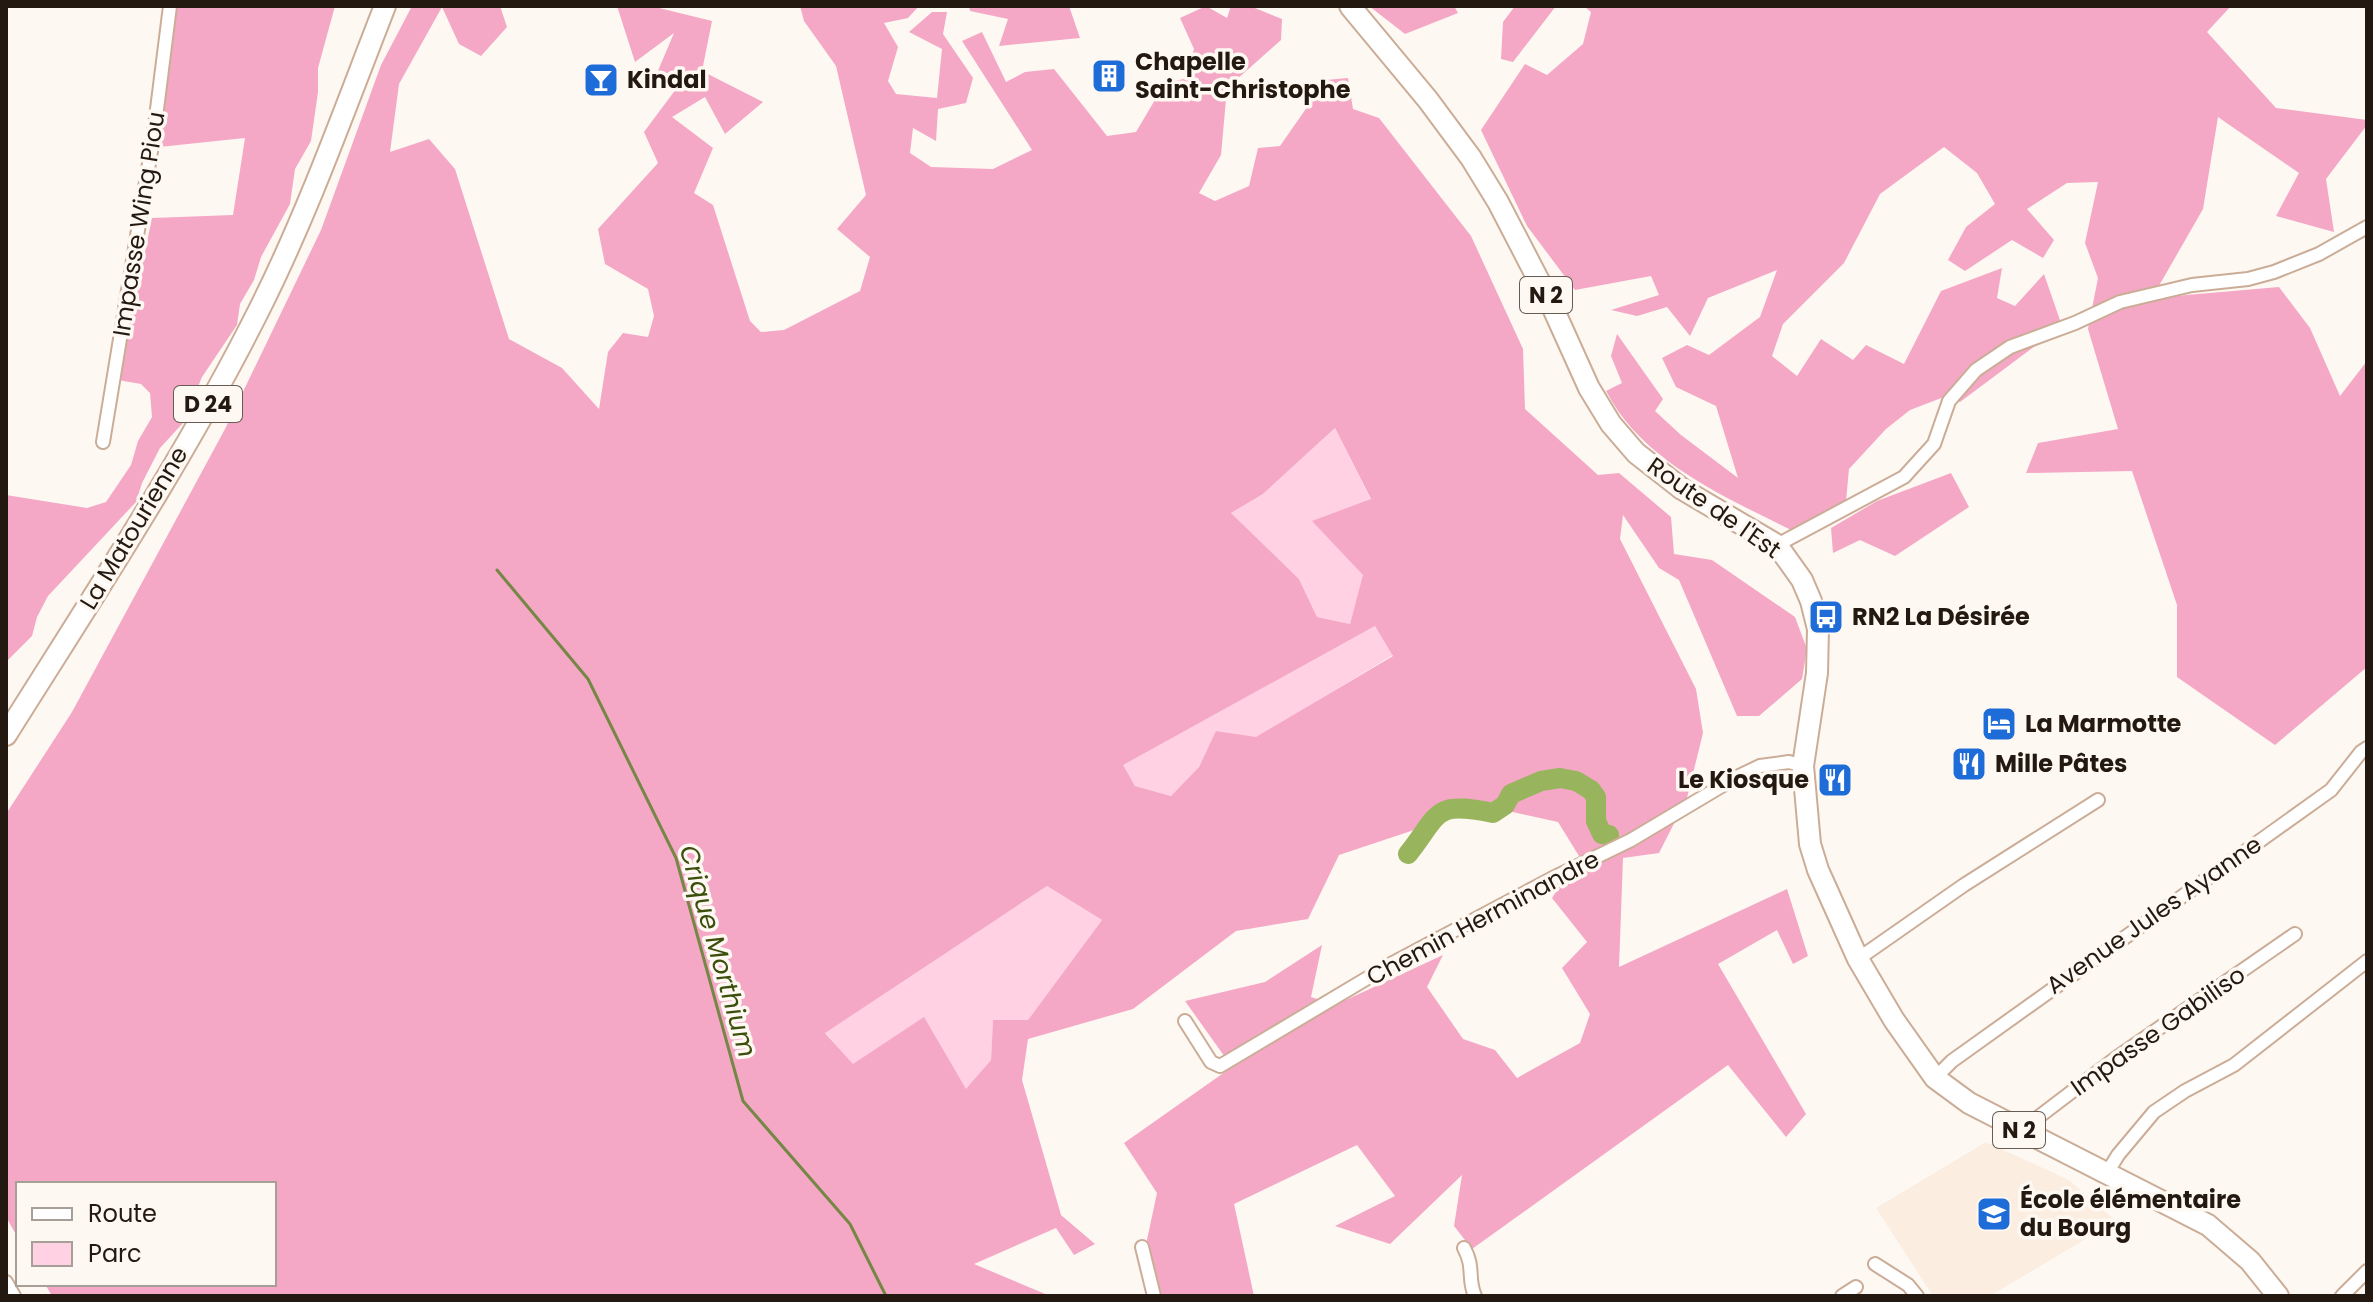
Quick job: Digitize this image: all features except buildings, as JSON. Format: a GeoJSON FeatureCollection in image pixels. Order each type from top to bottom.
{"type":"FeatureCollection","features":[{"type":"Feature","properties":{"kind":"main road","name":"La Matourienne"},"geometry":{"type":"LineString","coordinates":[[367,52],[377,6]]}},
{"type":"Feature","properties":{"kind":"main road","name":"La Matourienne"},"geometry":{"type":"LineString","coordinates":[[6,735],[145,514],[260,309],[332,148],[385,6]]}},
{"type":"Feature","properties":{"kind":"main road","name":"Route de l'Est"},"geometry":{"type":"LineString","coordinates":[[1350,6],[1428,100],[1471,158],[1498,202],[1552,306],[1589,388],[1611,424],[1636,453],[1682,489],[1777,545],[1802,580],[1818,629],[1817,673],[1803,766],[1810,844],[1822,881],[1858,959],[1894,1020],[1935,1078],[1969,1103],[2208,1225],[2250,1261],[2278,1296]]}},
{"type":"Feature","properties":{"kind":"street","name":"Impasse Wing Piou"},"geometry":{"type":"LineString","coordinates":[[103,442],[154,133],[170,6]]}},
{"type":"Feature","properties":{"kind":"street"},"geometry":{"type":"LineString","coordinates":[[1777,545],[1904,477],[1934,444],[1949,401],[1976,370],[2010,347],[2120,302],[2192,285],[2248,279],[2274,272],[2319,254],[2367,227]]}},
{"type":"Feature","properties":{"kind":"street","name":"Avenue Jules Ayanne"},"geometry":{"type":"LineString","coordinates":[[1935,1078],[1952,1061],[2072,973],[2331,790],[2367,748]]}},
{"type":"Feature","properties":{"kind":"street","name":"Chemin Herminandre"},"geometry":{"type":"LineString","coordinates":[[1185,1021],[1211,1062],[1220,1066],[1391,964],[1631,840],[1735,778],[1760,766],[1789,762],[1803,766]]}},
{"type":"Feature","properties":{"kind":"street"},"geometry":{"type":"LineString","coordinates":[[1858,959],[1964,885],[2098,800]]}},
{"type":"Feature","properties":{"kind":"street","name":"Impasse Gabiliso"},"geometry":{"type":"LineString","coordinates":[[2025,1133],[2032,1122],[2116,1058],[2295,934]]}},
{"type":"Feature","properties":{"kind":"street"},"geometry":{"type":"LineString","coordinates":[[2107,1173],[2154,1112],[2185,1091],[2234,1065],[2367,961]]}},
{"type":"Feature","properties":{"kind":"street"},"geometry":{"type":"LineString","coordinates":[[1142,1247],[1154,1296]]}},
{"type":"Feature","properties":{"kind":"street"},"geometry":{"type":"LineString","coordinates":[[1464,1248],[1472,1263],[1472,1291],[1475,1296]]}},
{"type":"Feature","properties":{"kind":"street"},"geometry":{"type":"LineString","coordinates":[[1875,1264],[1908,1285],[1917,1296]]}},
{"type":"Feature","properties":{"kind":"street"},"geometry":{"type":"LineString","coordinates":[[2342,1296],[2367,1271]]}},
{"type":"Feature","properties":{"kind":"street"},"geometry":{"type":"LineString","coordinates":[[6,1282],[14,1296]]}},
{"type":"Feature","properties":{"kind":"street"},"geometry":{"type":"LineString","coordinates":[[1842,1296],[1856,1287]]}},
{"type":"Feature","properties":{"kind":"shaded area"},"geometry":{"type":"Polygon","coordinates":[[[177,6],[335,6],[318,68],[311,141],[295,169],[290,204],[240,304],[237,325],[202,377],[183,423],[160,448],[136,502],[48,596],[37,617],[32,636],[6,662],[6,495],[87,508],[106,502],[131,465],[138,441],[152,417],[150,393],[141,384],[118,380],[152,218],[233,215],[245,138],[159,147],[177,6]]]}},
{"type":"Feature","properties":{"kind":"shaded area"},"geometry":{"type":"Polygon","coordinates":[[[412,6],[500,6],[507,27],[481,56],[459,44],[442,7],[399,84],[390,152],[429,139],[455,169],[509,339],[562,368],[599,409],[608,352],[623,333],[648,337],[654,316],[648,289],[605,264],[598,229],[658,163],[644,132],[679,85],[657,73],[674,33],[635,62],[617,6],[651,6],[712,21],[702,71],[763,102],[725,134],[705,97],[672,117],[713,148],[694,193],[713,205],[750,321],[761,332],[784,330],[860,291],[870,257],[837,229],[866,195],[836,66],[804,21],[800,6],[919,6],[908,18],[884,23],[898,47],[888,81],[896,94],[937,98],[942,49],[909,32],[932,12],[947,12],[943,34],[973,78],[966,103],[938,109],[936,141],[913,128],[910,153],[931,167],[993,169],[1032,150],[962,41],[982,32],[1006,82],[1025,72],[1054,69],[1107,136],[1136,132],[1165,83],[1184,79],[1194,49],[1180,18],[1206,6],[1227,18],[1231,6],[1250,6],[1282,19],[1281,40],[1227,88],[1221,155],[1199,193],[1215,201],[1249,186],[1258,148],[1280,146],[1326,80],[1348,78],[1353,109],[1379,118],[1471,236],[1523,349],[1525,409],[1598,475],[1619,473],[1671,517],[1674,554],[1712,560],[1795,617],[1807,649],[1802,679],[1759,716],[1737,716],[1679,580],[1659,568],[1623,515],[1620,539],[1696,689],[1703,733],[1687,798],[1659,853],[1623,858],[1619,967],[1787,889],[1808,956],[1793,964],[1777,930],[1718,964],[1806,1114],[1786,1137],[1728,1065],[1472,1249],[1454,1226],[1462,1175],[1390,1244],[1335,1226],[1395,1196],[1357,1145],[1234,1204],[1254,1296],[1158,1296],[1145,1249],[1157,1193],[1124,1143],[1232,1067],[1185,1001],[1265,982],[1322,945],[1311,997],[1335,1005],[1443,955],[1427,987],[1463,1039],[1495,1050],[1517,1078],[1580,1043],[1590,1014],[1562,968],[1587,942],[1552,898],[1579,856],[1558,822],[1486,806],[1339,855],[1308,919],[1236,931],[1133,1009],[1028,1039],[1022,1080],[1061,1215],[1095,1244],[1074,1255],[1056,1228],[974,1264],[1050,1296],[52,1296],[46,1286],[276,1286],[276,1182],[16,1182],[16,1234],[6,1217],[6,814],[72,712],[225,429],[321,230],[381,65],[412,6]],[[1335,428],[1263,494],[1231,513],[1299,579],[1317,617],[1350,624],[1363,575],[1312,521],[1371,499],[1335,428]],[[1375,626],[1123,765],[1135,786],[1171,796],[1199,767],[1216,731],[1256,737],[1393,656],[1375,626]],[[1047,886],[825,1033],[853,1064],[924,1017],[966,1089],[991,1060],[993,1020],[1028,1020],[1102,920],[1047,886]]]}},
{"type":"Feature","properties":{"kind":"shaded area"},"geometry":{"type":"Polygon","coordinates":[[[969,6],[1069,6],[1080,38],[999,46],[1008,19],[970,11],[969,6]]]}},
{"type":"Feature","properties":{"kind":"shaded area"},"geometry":{"type":"Polygon","coordinates":[[[1369,6],[1454,6],[1458,13],[1405,34],[1369,6]]]}},
{"type":"Feature","properties":{"kind":"shaded area"},"geometry":{"type":"Polygon","coordinates":[[[1515,6],[1556,6],[1513,62],[1501,59],[1503,22],[1515,6]]]}},
{"type":"Feature","properties":{"kind":"shaded area"},"geometry":{"type":"Polygon","coordinates":[[[1584,6],[2231,6],[2207,32],[2276,108],[2367,120],[2367,125],[2326,179],[2334,232],[2276,216],[2299,173],[2218,117],[2203,209],[2152,298],[2279,287],[2310,328],[2340,396],[2367,361],[2367,667],[2275,745],[2177,677],[2177,605],[2132,471],[2026,473],[2038,443],[2118,429],[2088,329],[2098,278],[2085,243],[2098,182],[2067,183],[2027,209],[2054,240],[2043,258],[2012,240],[1965,271],[1948,260],[1966,227],[1995,204],[1977,173],[1944,147],[1880,194],[1844,263],[1783,324],[1772,356],[1797,376],[1821,339],[1853,360],[1866,345],[1904,364],[1941,291],[2002,268],[1997,298],[2015,306],[2044,274],[2062,326],[1960,402],[1944,397],[1910,410],[1886,429],[1849,469],[1846,501],[1791,530],[1712,490],[1662,457],[1621,416],[1606,391],[1622,383],[1611,356],[1617,334],[1663,399],[1655,411],[1738,478],[1716,406],[1676,387],[1662,358],[1687,345],[1709,355],[1760,317],[1777,270],[1708,298],[1690,336],[1667,307],[1637,316],[1611,310],[1659,295],[1651,276],[1575,290],[1527,226],[1481,130],[1525,64],[1547,75],[1583,44],[1591,12],[1584,6]]]}},
{"type":"Feature","properties":{"kind":"shaded area"},"geometry":{"type":"Polygon","coordinates":[[[1951,473],[1969,507],[1895,556],[1860,540],[1833,553],[1831,528],[1877,501],[1951,473]]]}},
{"type":"Feature","properties":{"kind":"shaded area","name":"École élémentaire du Bourg"},"geometry":{"type":"Polygon","coordinates":[[[1986,1142],[2069,1180],[2116,1221],[1990,1296],[1933,1296],[1876,1208],[1986,1142]]]}},
{"type":"Feature","properties":{"kind":"green space"},"geometry":{"type":"Polygon","coordinates":[[[1335,428],[1371,500],[1364,575],[1350,624],[1317,617],[1299,579],[1231,513],[1263,494],[1335,428]]]}},
{"type":"Feature","properties":{"kind":"green space"},"geometry":{"type":"Polygon","coordinates":[[[1375,626],[1393,655],[1256,738],[1217,731],[1199,767],[1171,796],[1135,786],[1122,765],[1375,626]]]}},
{"type":"Feature","properties":{"kind":"green space"},"geometry":{"type":"Polygon","coordinates":[[[1047,886],[1102,920],[1028,1020],[993,1021],[991,1060],[966,1090],[852,1064],[825,1032],[1047,886]]]}},
{"type":"Feature","properties":{"kind":"waterway","name":"Crique Morthium"},"geometry":{"type":"LineString","coordinates":[[497,570],[588,679],[676,858],[743,1101],[850,1224],[886,1296]]}},
{"type":"Feature","properties":{"kind":"waterway"},"geometry":{"type":"LineString","coordinates":[[1408,854],[1440,813],[1459,808],[1493,813],[1505,805],[1511,794],[1541,781],[1560,778],[1576,781],[1591,790],[1596,797],[1596,821],[1602,834],[1609,835]]}},
{"type":"Feature","properties":{"kind":"place","name":"Chapelle Saint-Christophe"},"geometry":{"type":"Point","coordinates":[1109,76]}},
{"type":"Feature","properties":{"kind":"place","name":"Kindal"},"geometry":{"type":"Point","coordinates":[601,80]}},
{"type":"Feature","properties":{"kind":"place","name":"RN2 La Désirée"},"geometry":{"type":"Point","coordinates":[1826,617]}},
{"type":"Feature","properties":{"kind":"place","name":"La Marmotte"},"geometry":{"type":"Point","coordinates":[1999,724]}},
{"type":"Feature","properties":{"kind":"place","name":"Mille Pâtes"},"geometry":{"type":"Point","coordinates":[1969,764]}},
{"type":"Feature","properties":{"kind":"place","name":"Le Kiosque"},"geometry":{"type":"Point","coordinates":[1835,780]}},
{"type":"Feature","properties":{"kind":"place","name":"École élémentaire du Bourg"},"geometry":{"type":"Point","coordinates":[1994,1214]}}]}
